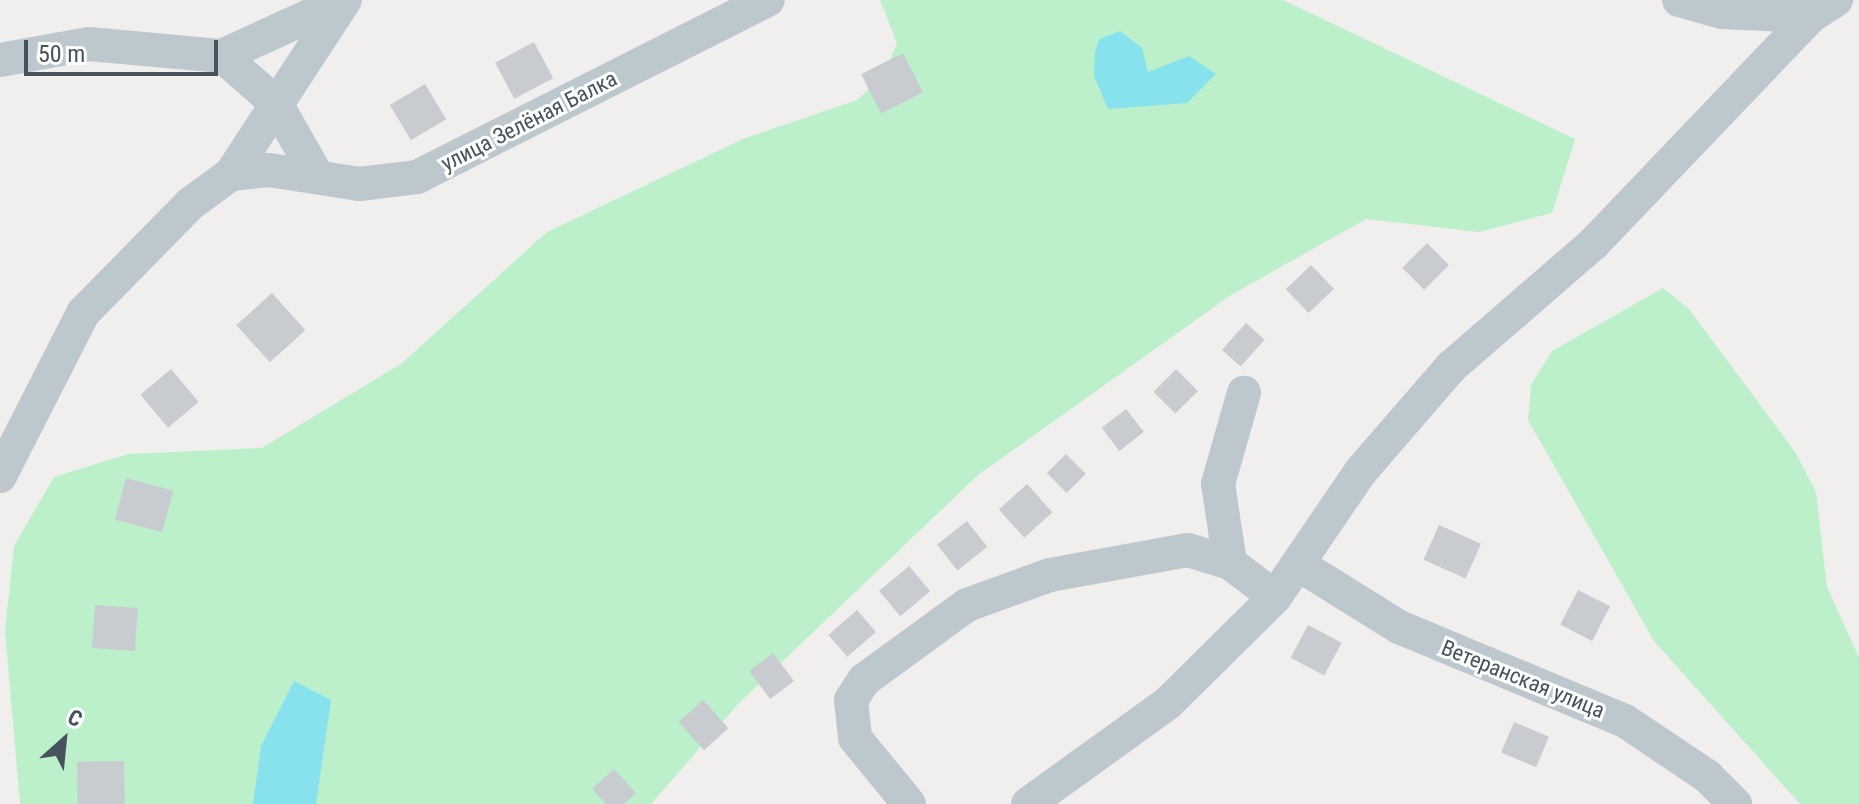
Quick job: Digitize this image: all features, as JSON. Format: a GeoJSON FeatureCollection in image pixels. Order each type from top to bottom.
{"type":"FeatureCollection","features":[{"type":"Feature","properties":{"kind":"street"},"geometry":{"type":"LineString","coordinates":[[0,60],[89,44],[222,56],[345,0]]}},
{"type":"Feature","properties":{"kind":"street"},"geometry":{"type":"LineString","coordinates":[[0,476],[9,435],[83,313],[190,204],[231,174],[275,102],[345,0]]}},
{"type":"Feature","properties":{"kind":"street","name":"улица Зелёная Балка"},"geometry":{"type":"LineString","coordinates":[[231,174],[316,174],[359,184],[417,177],[768,0]]}},
{"type":"Feature","properties":{"kind":"street"},"geometry":{"type":"LineString","coordinates":[[1679,0],[1722,12],[1824,8]]}},
{"type":"Feature","properties":{"kind":"street"},"geometry":{"type":"LineString","coordinates":[[1028,804],[1168,703],[1275,597],[1301,566],[1361,471],[1425,395],[1594,243],[1824,8]]}},
{"type":"Feature","properties":{"kind":"street"},"geometry":{"type":"LineString","coordinates":[[222,56],[275,102],[316,174]]}},
{"type":"Feature","properties":{"kind":"street"},"geometry":{"type":"LineString","coordinates":[[1230,563],[1218,484],[1244,393]]}},
{"type":"Feature","properties":{"kind":"street"},"geometry":{"type":"LineString","coordinates":[[909,804],[855,738],[851,700],[864,680],[1000,589],[1188,550],[1230,563],[1275,597]]}},
{"type":"Feature","properties":{"kind":"street","name":"Ветеранская улица"},"geometry":{"type":"LineString","coordinates":[[1301,566],[1399,627],[1625,721],[1707,776],[1735,804]]}},
{"type":"Feature","properties":{"kind":"green space"},"geometry":{"type":"Polygon","coordinates":[[[880,0],[1283,0],[1575,139],[1552,213],[1479,232],[1366,219],[1231,295],[978,475],[739,703],[651,804],[20,804],[5,630],[14,546],[54,477],[128,454],[262,448],[402,363],[547,232],[743,139],[857,100],[883,77],[897,43],[880,0]]]}},
{"type":"Feature","properties":{"kind":"green space"},"geometry":{"type":"Polygon","coordinates":[[[1663,288],[1689,309],[1795,452],[1816,492],[1827,587],[1859,658],[1859,804],[1800,804],[1654,641],[1528,420],[1531,385],[1552,351],[1663,288]]]}},
{"type":"Feature","properties":{"kind":"water"},"geometry":{"type":"Polygon","coordinates":[[[1120,31],[1142,48],[1148,72],[1189,56],[1216,74],[1187,103],[1108,109],[1094,76],[1095,52],[1099,39],[1120,31]]]}},
{"type":"Feature","properties":{"kind":"water"},"geometry":{"type":"Polygon","coordinates":[[[294,681],[331,700],[316,804],[253,804],[261,746],[294,681]]]}},
{"type":"Feature","properties":{"kind":"building"},"geometry":{"type":"Polygon","coordinates":[[[534,42],[553,78],[514,99],[495,63],[534,42]]]}},
{"type":"Feature","properties":{"kind":"building"},"geometry":{"type":"Polygon","coordinates":[[[903,53],[923,92],[881,114],[861,74],[903,53]]]}},
{"type":"Feature","properties":{"kind":"building"},"geometry":{"type":"Polygon","coordinates":[[[425,84],[446,119],[411,140],[390,105],[425,84]]]}},
{"type":"Feature","properties":{"kind":"building"},"geometry":{"type":"Polygon","coordinates":[[[1427,243],[1449,265],[1424,290],[1402,268],[1427,243]]]}},
{"type":"Feature","properties":{"kind":"building"},"geometry":{"type":"Polygon","coordinates":[[[1311,265],[1334,289],[1309,313],[1286,289],[1311,265]]]}},
{"type":"Feature","properties":{"kind":"building"},"geometry":{"type":"Polygon","coordinates":[[[272,293],[305,330],[270,362],[236,325],[272,293]]]}},
{"type":"Feature","properties":{"kind":"building"},"geometry":{"type":"Polygon","coordinates":[[[1246,323],[1265,340],[1240,366],[1222,350],[1246,323]]]}},
{"type":"Feature","properties":{"kind":"building"},"geometry":{"type":"Polygon","coordinates":[[[171,369],[199,402],[168,428],[140,395],[171,369]]]}},
{"type":"Feature","properties":{"kind":"building"},"geometry":{"type":"Polygon","coordinates":[[[1176,369],[1198,391],[1175,414],[1153,392],[1176,369]]]}},
{"type":"Feature","properties":{"kind":"building"},"geometry":{"type":"Polygon","coordinates":[[[1126,409],[1144,432],[1119,451],[1102,428],[1126,409]]]}},
{"type":"Feature","properties":{"kind":"building"},"geometry":{"type":"Polygon","coordinates":[[[1066,454],[1086,474],[1067,493],[1047,473],[1066,454]]]}},
{"type":"Feature","properties":{"kind":"building"},"geometry":{"type":"Polygon","coordinates":[[[126,478],[173,491],[162,532],[115,520],[126,478]]]}},
{"type":"Feature","properties":{"kind":"building"},"geometry":{"type":"Polygon","coordinates":[[[1027,484],[1052,512],[1024,538],[999,509],[1027,484]]]}},
{"type":"Feature","properties":{"kind":"building"},"geometry":{"type":"Polygon","coordinates":[[[967,521],[987,547],[957,570],[937,544],[967,521]]]}},
{"type":"Feature","properties":{"kind":"building"},"geometry":{"type":"Polygon","coordinates":[[[1439,525],[1481,544],[1466,578],[1424,560],[1439,525]]]}},
{"type":"Feature","properties":{"kind":"building"},"geometry":{"type":"Polygon","coordinates":[[[909,566],[930,591],[900,616],[879,591],[909,566]]]}},
{"type":"Feature","properties":{"kind":"building"},"geometry":{"type":"Polygon","coordinates":[[[1578,590],[1610,606],[1592,641],[1560,625],[1578,590]]]}},
{"type":"Feature","properties":{"kind":"building"},"geometry":{"type":"Polygon","coordinates":[[[95,605],[138,608],[135,651],[92,648],[95,605]]]}},
{"type":"Feature","properties":{"kind":"building"},"geometry":{"type":"Polygon","coordinates":[[[857,610],[876,632],[847,657],[828,635],[857,610]]]}},
{"type":"Feature","properties":{"kind":"building"},"geometry":{"type":"Polygon","coordinates":[[[1308,625],[1342,643],[1324,676],[1291,658],[1308,625]]]}},
{"type":"Feature","properties":{"kind":"building"},"geometry":{"type":"Polygon","coordinates":[[[773,653],[794,681],[770,699],[749,671],[773,653]]]}},
{"type":"Feature","properties":{"kind":"building"},"geometry":{"type":"Polygon","coordinates":[[[703,700],[728,728],[704,750],[678,722],[703,700]]]}},
{"type":"Feature","properties":{"kind":"building"},"geometry":{"type":"Polygon","coordinates":[[[1514,722],[1549,737],[1536,767],[1501,752],[1514,722]]]}},
{"type":"Feature","properties":{"kind":"building"},"geometry":{"type":"Polygon","coordinates":[[[124,761],[125,804],[78,804],[77,762],[124,761]]]}},
{"type":"Feature","properties":{"kind":"building"},"geometry":{"type":"Polygon","coordinates":[[[614,769],[636,793],[624,804],[606,804],[592,789],[614,769]]]}}]}
